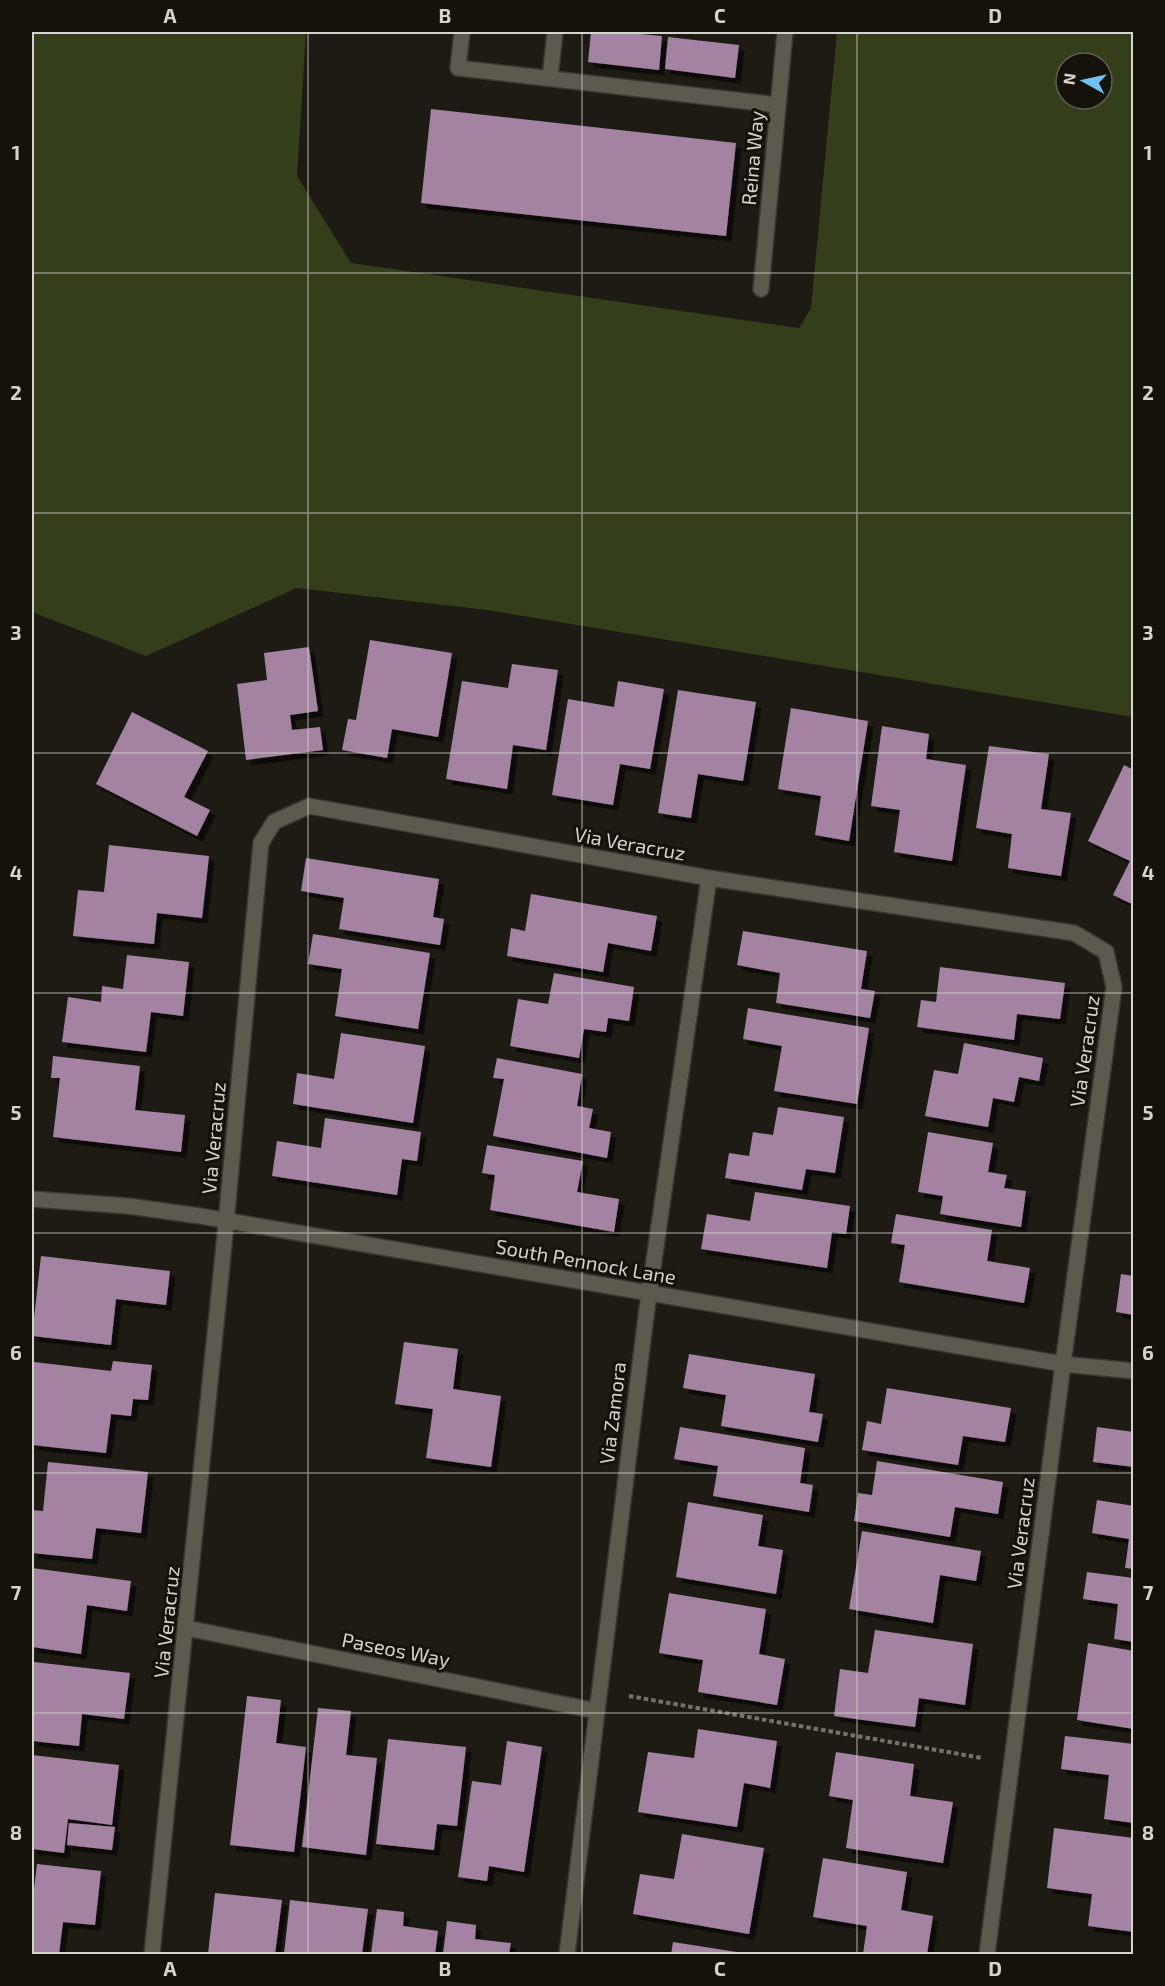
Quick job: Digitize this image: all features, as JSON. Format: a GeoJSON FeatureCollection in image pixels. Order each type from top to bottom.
{"type":"FeatureCollection","features":[{"type":"Feature","properties":{"kind":"street"},"geometry":{"type":"LineString","coordinates":[[462,32],[458,68],[778,105]]}},
{"type":"Feature","properties":{"kind":"street"},"geometry":{"type":"LineString","coordinates":[[550,78],[555,32]]}},
{"type":"Feature","properties":{"kind":"street","name":"Reina Way"},"geometry":{"type":"LineString","coordinates":[[761,289],[785,32]]}},
{"type":"Feature","properties":{"kind":"street","name":"Via Veracruz"},"geometry":{"type":"LineString","coordinates":[[152,1954],[227,1221],[261,843],[274,822],[309,806],[709,878],[1074,933],[1106,952],[1114,987],[1062,1364],[987,1954]]}},
{"type":"Feature","properties":{"kind":"street","name":"Via Zamora"},"geometry":{"type":"LineString","coordinates":[[567,1954],[649,1293],[709,878]]}},
{"type":"Feature","properties":{"kind":"street","name":"South Pennock Lane"},"geometry":{"type":"LineString","coordinates":[[32,1199],[128,1206],[227,1221],[1062,1364],[1134,1371]]}},
{"type":"Feature","properties":{"kind":"street","name":"Paseos Way"},"geometry":{"type":"LineString","coordinates":[[186,1628],[597,1711]]}},
{"type":"Feature","properties":{"kind":"path"},"geometry":{"type":"LineString","coordinates":[[629,1696],[982,1758]]}},
{"type":"Feature","properties":{"kind":"green space"},"geometry":{"type":"Polygon","coordinates":[[[32,32],[306,32],[297,176],[351,263],[799,328],[811,308],[837,32],[1133,32],[1133,717],[487,610],[297,588],[146,656],[32,612],[32,32]]]}},
{"type":"Feature","properties":{"kind":"building"},"geometry":{"type":"Polygon","coordinates":[[[591,32],[662,36],[659,70],[588,62],[591,32]]]}},
{"type":"Feature","properties":{"kind":"building"},"geometry":{"type":"Polygon","coordinates":[[[668,37],[739,45],[735,78],[665,69],[668,37]]]}},
{"type":"Feature","properties":{"kind":"building"},"geometry":{"type":"Polygon","coordinates":[[[431,109],[736,143],[726,236],[421,203],[431,109]]]}},
{"type":"Feature","properties":{"kind":"building"},"geometry":{"type":"Polygon","coordinates":[[[370,640],[452,653],[438,737],[392,729],[387,758],[342,750],[348,719],[356,720],[370,640]]]}},
{"type":"Feature","properties":{"kind":"building"},"geometry":{"type":"Polygon","coordinates":[[[309,647],[318,711],[290,715],[292,730],[320,727],[323,750],[246,760],[237,684],[267,680],[264,653],[309,647]]]}},
{"type":"Feature","properties":{"kind":"building"},"geometry":{"type":"Polygon","coordinates":[[[512,664],[558,670],[546,750],[513,745],[507,789],[446,779],[462,681],[508,688],[512,664]]]}},
{"type":"Feature","properties":{"kind":"building"},"geometry":{"type":"Polygon","coordinates":[[[618,681],[664,689],[650,769],[620,764],[613,805],[552,795],[568,699],[614,707],[618,681]]]}},
{"type":"Feature","properties":{"kind":"building"},"geometry":{"type":"Polygon","coordinates":[[[678,690],[756,702],[743,781],[698,774],[691,818],[658,813],[678,690]]]}},
{"type":"Feature","properties":{"kind":"building"},"geometry":{"type":"Polygon","coordinates":[[[791,708],[868,721],[849,841],[815,835],[821,796],[778,789],[791,708]]]}},
{"type":"Feature","properties":{"kind":"building"},"geometry":{"type":"Polygon","coordinates":[[[132,712],[208,751],[184,797],[210,810],[197,836],[96,784],[132,712]]]}},
{"type":"Feature","properties":{"kind":"building"},"geometry":{"type":"Polygon","coordinates":[[[882,726],[929,734],[926,759],[966,765],[952,861],[894,852],[900,810],[871,806],[882,726]]]}},
{"type":"Feature","properties":{"kind":"building"},"geometry":{"type":"Polygon","coordinates":[[[989,746],[1049,754],[1041,809],[1071,813],[1061,876],[1008,868],[1012,834],[976,828],[989,746]]]}},
{"type":"Feature","properties":{"kind":"building"},"geometry":{"type":"Polygon","coordinates":[[[1124,765],[1134,770],[1134,905],[1113,895],[1130,861],[1088,841],[1124,765]]]}},
{"type":"Feature","properties":{"kind":"building"},"geometry":{"type":"Polygon","coordinates":[[[109,845],[209,856],[202,918],[157,913],[154,944],[73,936],[78,890],[104,892],[109,845]]]}},
{"type":"Feature","properties":{"kind":"building"},"geometry":{"type":"Polygon","coordinates":[[[306,858],[439,879],[433,917],[444,919],[440,945],[339,929],[344,898],[301,891],[306,858]]]}},
{"type":"Feature","properties":{"kind":"building"},"geometry":{"type":"Polygon","coordinates":[[[531,894],[657,916],[651,951],[608,943],[603,972],[507,956],[511,928],[525,931],[531,894]]]}},
{"type":"Feature","properties":{"kind":"building"},"geometry":{"type":"Polygon","coordinates":[[[743,931],[867,951],[861,989],[875,991],[870,1018],[776,1003],[780,973],[737,965],[743,931]]]}},
{"type":"Feature","properties":{"kind":"building"},"geometry":{"type":"Polygon","coordinates":[[[313,934],[430,953],[418,1029],[335,1016],[342,969],[308,964],[313,934]]]}},
{"type":"Feature","properties":{"kind":"building"},"geometry":{"type":"Polygon","coordinates":[[[127,955],[189,962],[183,1016],[151,1012],[146,1052],[62,1042],[68,997],[101,1002],[102,986],[123,989],[127,955]]]}},
{"type":"Feature","properties":{"kind":"building"},"geometry":{"type":"Polygon","coordinates":[[[940,967],[1065,983],[1060,1019],[1017,1014],[1014,1040],[917,1027],[921,1000],[936,1002],[940,967]]]}},
{"type":"Feature","properties":{"kind":"building"},"geometry":{"type":"Polygon","coordinates":[[[554,973],[634,987],[629,1021],[608,1018],[606,1032],[584,1029],[579,1058],[510,1046],[518,999],[548,1004],[554,973]]]}},
{"type":"Feature","properties":{"kind":"building"},"geometry":{"type":"Polygon","coordinates":[[[748,1008],[869,1028],[857,1104],[774,1091],[782,1046],[743,1039],[748,1008]]]}},
{"type":"Feature","properties":{"kind":"building"},"geometry":{"type":"Polygon","coordinates":[[[341,1033],[425,1046],[413,1123],[293,1104],[297,1073],[334,1079],[341,1033]]]}},
{"type":"Feature","properties":{"kind":"building"},"geometry":{"type":"Polygon","coordinates":[[[964,1043],[1043,1058],[1039,1081],[1019,1077],[1014,1102],[993,1098],[988,1127],[925,1116],[934,1070],[958,1074],[964,1043]]]}},
{"type":"Feature","properties":{"kind":"building"},"geometry":{"type":"Polygon","coordinates":[[[53,1056],[140,1066],[135,1110],[185,1115],[181,1152],[53,1137],[60,1078],[51,1078],[53,1056]]]}},
{"type":"Feature","properties":{"kind":"building"},"geometry":{"type":"Polygon","coordinates":[[[497,1058],[582,1074],[577,1106],[593,1109],[589,1128],[611,1132],[607,1158],[493,1136],[504,1079],[493,1078],[497,1058]]]}},
{"type":"Feature","properties":{"kind":"building"},"geometry":{"type":"Polygon","coordinates":[[[778,1107],[844,1117],[835,1173],[806,1169],[802,1190],[725,1178],[729,1153],[749,1156],[753,1132],[773,1135],[778,1107]]]}},
{"type":"Feature","properties":{"kind":"building"},"geometry":{"type":"Polygon","coordinates":[[[325,1118],[421,1132],[417,1161],[402,1159],[397,1195],[272,1176],[277,1141],[321,1148],[325,1118]]]}},
{"type":"Feature","properties":{"kind":"building"},"geometry":{"type":"Polygon","coordinates":[[[928,1132],[993,1143],[988,1172],[1007,1175],[1004,1188],[1026,1191],[1021,1227],[940,1214],[943,1196],[918,1192],[928,1132]]]}},
{"type":"Feature","properties":{"kind":"building"},"geometry":{"type":"Polygon","coordinates":[[[487,1145],[583,1161],[577,1192],[619,1199],[614,1232],[490,1210],[495,1175],[482,1173],[487,1145]]]}},
{"type":"Feature","properties":{"kind":"building"},"geometry":{"type":"Polygon","coordinates":[[[755,1192],[850,1206],[846,1234],[832,1232],[827,1268],[701,1249],[707,1214],[750,1221],[755,1192]]]}},
{"type":"Feature","properties":{"kind":"building"},"geometry":{"type":"Polygon","coordinates":[[[896,1214],[992,1230],[987,1261],[1030,1268],[1024,1303],[899,1282],[905,1245],[891,1243],[896,1214]]]}},
{"type":"Feature","properties":{"kind":"building"},"geometry":{"type":"Polygon","coordinates":[[[41,1256],[170,1271],[166,1305],[116,1299],[111,1345],[32,1336],[41,1256]]]}},
{"type":"Feature","properties":{"kind":"building"},"geometry":{"type":"Polygon","coordinates":[[[1121,1274],[1134,1276],[1134,1315],[1116,1312],[1121,1274]]]}},
{"type":"Feature","properties":{"kind":"building"},"geometry":{"type":"Polygon","coordinates":[[[404,1342],[458,1349],[453,1389],[501,1396],[491,1467],[426,1458],[433,1409],[395,1404],[404,1342]]]}},
{"type":"Feature","properties":{"kind":"building"},"geometry":{"type":"Polygon","coordinates":[[[689,1354],[815,1374],[809,1412],[823,1414],[818,1442],[721,1426],[726,1395],[683,1388],[689,1354]]]}},
{"type":"Feature","properties":{"kind":"building"},"geometry":{"type":"Polygon","coordinates":[[[113,1361],[152,1365],[148,1400],[133,1399],[131,1416],[111,1414],[106,1453],[32,1445],[34,1362],[111,1371],[113,1361]]]}},
{"type":"Feature","properties":{"kind":"building"},"geometry":{"type":"Polygon","coordinates":[[[887,1388],[1011,1408],[1005,1442],[963,1436],[958,1465],[862,1450],[867,1421],[881,1424],[887,1388]]]}},
{"type":"Feature","properties":{"kind":"building"},"geometry":{"type":"Polygon","coordinates":[[[680,1427],[805,1448],[800,1483],[813,1485],[809,1512],[713,1496],[718,1466],[674,1459],[680,1427]]]}},
{"type":"Feature","properties":{"kind":"building"},"geometry":{"type":"Polygon","coordinates":[[[1097,1427],[1134,1432],[1134,1467],[1093,1462],[1097,1427]]]}},
{"type":"Feature","properties":{"kind":"building"},"geometry":{"type":"Polygon","coordinates":[[[877,1461],[1003,1482],[998,1514],[955,1507],[950,1537],[854,1521],[858,1493],[872,1495],[877,1461]]]}},
{"type":"Feature","properties":{"kind":"building"},"geometry":{"type":"Polygon","coordinates":[[[48,1462],[148,1472],[141,1533],[96,1528],[92,1559],[32,1553],[32,1510],[43,1511],[48,1462]]]}},
{"type":"Feature","properties":{"kind":"building"},"geometry":{"type":"Polygon","coordinates":[[[1097,1500],[1134,1506],[1134,1569],[1125,1568],[1129,1539],[1092,1533],[1097,1500]]]}},
{"type":"Feature","properties":{"kind":"building"},"geometry":{"type":"Polygon","coordinates":[[[688,1502],[763,1515],[758,1546],[783,1550],[776,1594],[676,1577],[688,1502]]]}},
{"type":"Feature","properties":{"kind":"building"},"geometry":{"type":"Polygon","coordinates":[[[862,1531],[981,1551],[976,1581],[940,1575],[933,1623],[849,1609],[862,1531]]]}},
{"type":"Feature","properties":{"kind":"building"},"geometry":{"type":"Polygon","coordinates":[[[32,1568],[131,1581],[127,1611],[87,1605],[81,1654],[32,1647],[32,1568]]]}},
{"type":"Feature","properties":{"kind":"building"},"geometry":{"type":"Polygon","coordinates":[[[1087,1572],[1134,1578],[1134,1642],[1114,1639],[1118,1604],[1083,1599],[1087,1572]]]}},
{"type":"Feature","properties":{"kind":"building"},"geometry":{"type":"Polygon","coordinates":[[[669,1593],[766,1609],[759,1654],[785,1659],[777,1705],[698,1692],[703,1660],[659,1653],[669,1593]]]}},
{"type":"Feature","properties":{"kind":"building"},"geometry":{"type":"Polygon","coordinates":[[[875,1630],[973,1644],[965,1705],[919,1698],[915,1727],[834,1716],[840,1669],[868,1673],[875,1630]]]}},
{"type":"Feature","properties":{"kind":"building"},"geometry":{"type":"Polygon","coordinates":[[[1088,1643],[1134,1651],[1134,1729],[1077,1720],[1088,1643]]]}},
{"type":"Feature","properties":{"kind":"building"},"geometry":{"type":"Polygon","coordinates":[[[34,1662],[130,1673],[124,1719],[82,1714],[79,1746],[32,1741],[34,1662]]]}},
{"type":"Feature","properties":{"kind":"building"},"geometry":{"type":"Polygon","coordinates":[[[247,1696],[281,1700],[276,1743],[306,1747],[294,1852],[230,1845],[247,1696]]]}},
{"type":"Feature","properties":{"kind":"building"},"geometry":{"type":"Polygon","coordinates":[[[318,1708],[351,1711],[346,1755],[377,1758],[366,1855],[302,1847],[318,1708]]]}},
{"type":"Feature","properties":{"kind":"building"},"geometry":{"type":"Polygon","coordinates":[[[698,1729],[777,1741],[770,1788],[744,1783],[737,1827],[638,1812],[648,1752],[694,1758],[698,1729]]]}},
{"type":"Feature","properties":{"kind":"building"},"geometry":{"type":"Polygon","coordinates":[[[1065,1736],[1134,1744],[1134,1823],[1104,1819],[1109,1775],[1061,1769],[1065,1736]]]}},
{"type":"Feature","properties":{"kind":"building"},"geometry":{"type":"Polygon","coordinates":[[[388,1739],[466,1747],[457,1826],[437,1824],[434,1850],[376,1844],[388,1739]]]}},
{"type":"Feature","properties":{"kind":"building"},"geometry":{"type":"Polygon","coordinates":[[[507,1741],[542,1747],[524,1872],[489,1866],[487,1881],[458,1877],[472,1781],[501,1785],[507,1741]]]}},
{"type":"Feature","properties":{"kind":"building"},"geometry":{"type":"Polygon","coordinates":[[[836,1752],[914,1764],[910,1796],[953,1802],[943,1863],[846,1848],[853,1800],[829,1796],[836,1752]]]}},
{"type":"Feature","properties":{"kind":"building"},"geometry":{"type":"Polygon","coordinates":[[[32,1755],[119,1765],[112,1825],[68,1819],[64,1853],[32,1849],[32,1755]]]}},
{"type":"Feature","properties":{"kind":"building"},"geometry":{"type":"Polygon","coordinates":[[[69,1823],[115,1827],[112,1850],[67,1845],[69,1823]]]}},
{"type":"Feature","properties":{"kind":"building"},"geometry":{"type":"Polygon","coordinates":[[[1054,1828],[1134,1838],[1134,1932],[1088,1926],[1092,1894],[1047,1888],[1054,1828]]]}},
{"type":"Feature","properties":{"kind":"building"},"geometry":{"type":"Polygon","coordinates":[[[682,1834],[764,1848],[749,1934],[633,1914],[640,1874],[674,1879],[682,1834]]]}},
{"type":"Feature","properties":{"kind":"building"},"geometry":{"type":"Polygon","coordinates":[[[823,1858],[907,1872],[901,1910],[933,1916],[927,1954],[863,1954],[867,1926],[813,1917],[823,1858]]]}},
{"type":"Feature","properties":{"kind":"building"},"geometry":{"type":"Polygon","coordinates":[[[37,1864],[101,1871],[95,1925],[63,1922],[59,1954],[32,1954],[32,1896],[37,1864]]]}},
{"type":"Feature","properties":{"kind":"building"},"geometry":{"type":"Polygon","coordinates":[[[215,1893],[282,1900],[275,1954],[208,1954],[215,1893]]]}},
{"type":"Feature","properties":{"kind":"building"},"geometry":{"type":"Polygon","coordinates":[[[290,1900],[368,1909],[362,1954],[284,1954],[290,1900]]]}},
{"type":"Feature","properties":{"kind":"building"},"geometry":{"type":"Polygon","coordinates":[[[377,1909],[404,1912],[403,1926],[438,1931],[435,1954],[371,1954],[377,1909]]]}},
{"type":"Feature","properties":{"kind":"building"},"geometry":{"type":"Polygon","coordinates":[[[447,1921],[476,1925],[475,1939],[511,1943],[509,1954],[443,1954],[447,1921]]]}},
{"type":"Feature","properties":{"kind":"building"},"geometry":{"type":"Polygon","coordinates":[[[673,1942],[743,1953],[743,1954],[671,1954],[673,1942]]]}}]}
